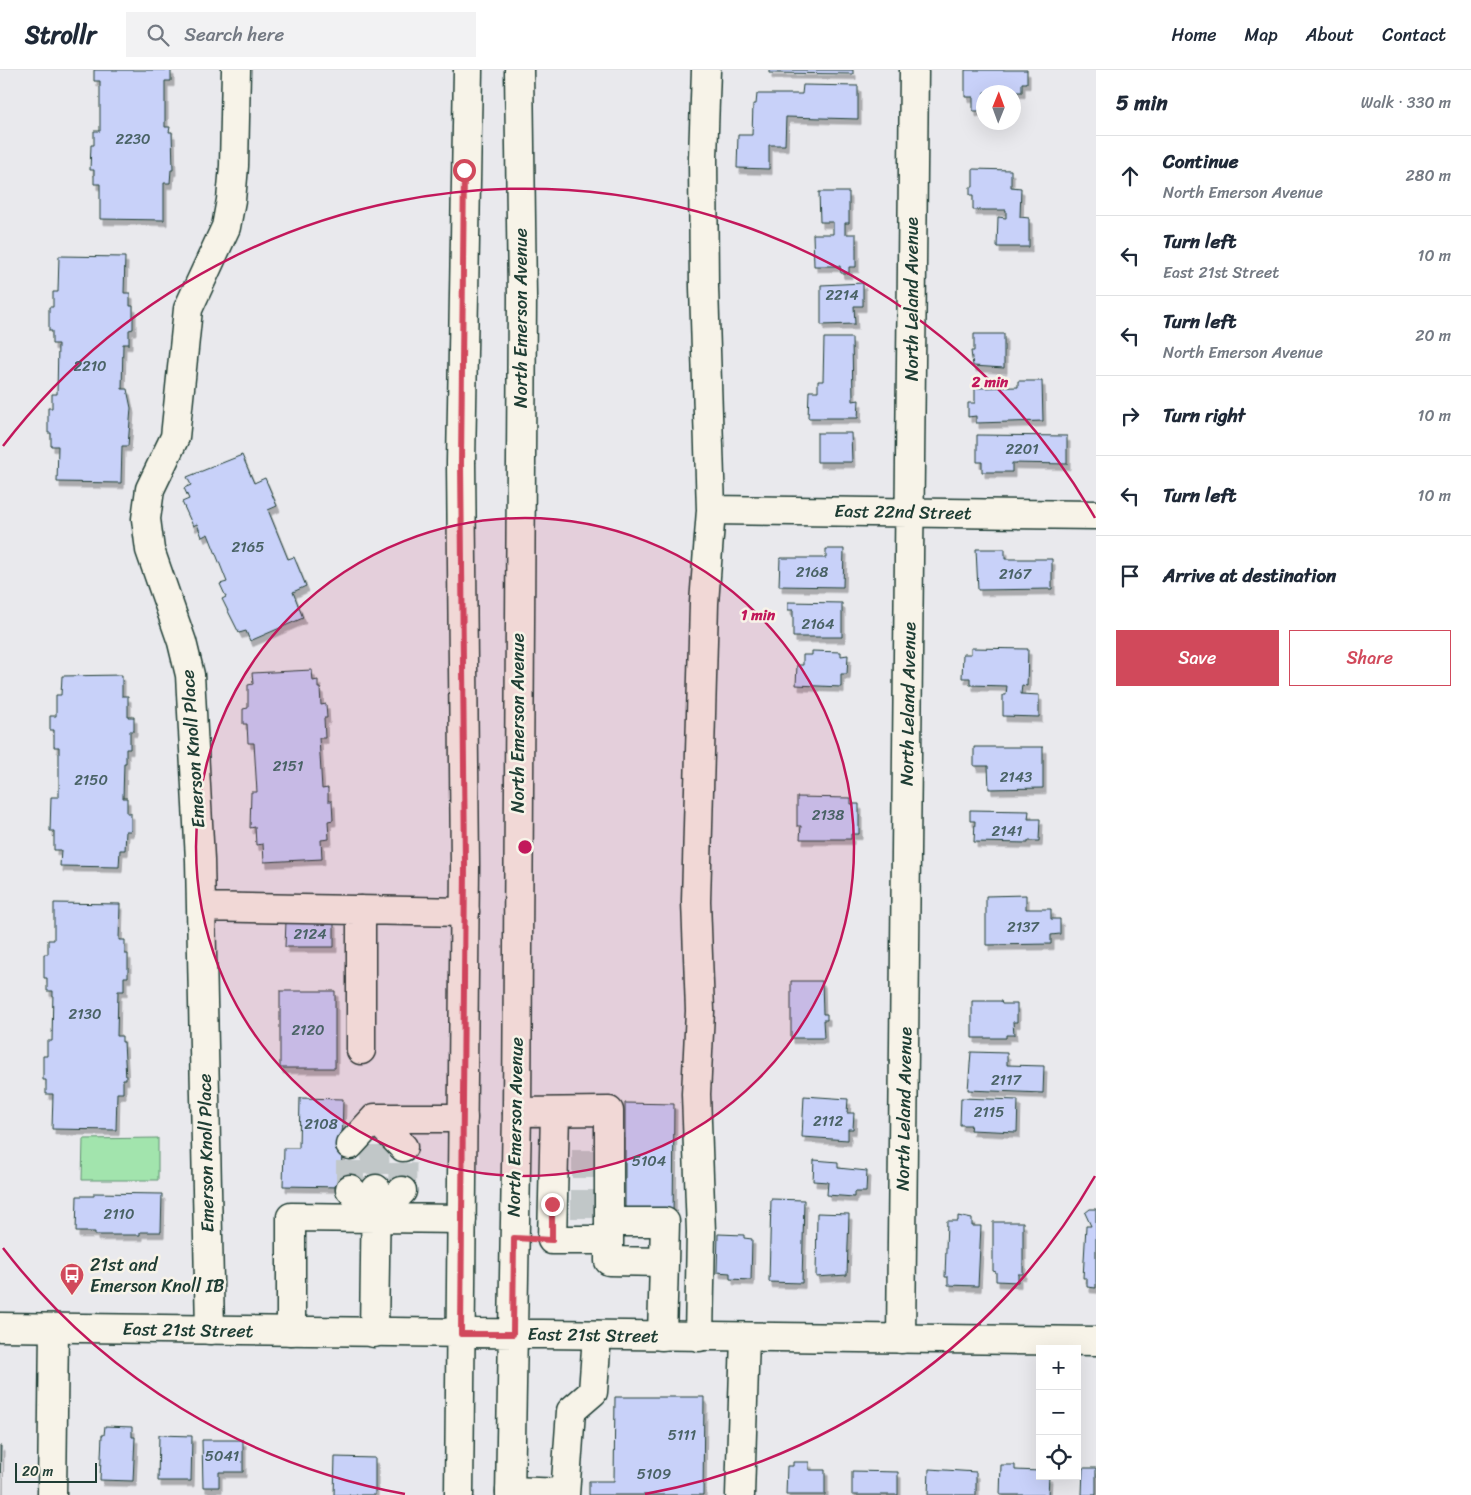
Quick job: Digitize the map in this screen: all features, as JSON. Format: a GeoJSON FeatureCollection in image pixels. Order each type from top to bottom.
{"type":"FeatureCollection","features":[{"type":"Feature","properties":{"kind":"main road","name":"Emerson Knoll Place"},"geometry":{"type":"LineString","coordinates":[[210,1330],[201,907],[190,675],[182,642],[150,550],[146,519],[150,489],[175,437],[188,309],[226,227],[234,166],[236,70]]}},
{"type":"Feature","properties":{"kind":"main road"},"geometry":{"type":"LineString","coordinates":[[459,1495],[465,912],[461,463],[468,70]]}},
{"type":"Feature","properties":{"kind":"main road","name":"North Emerson Avenue"},"geometry":{"type":"LineString","coordinates":[[510,1493],[517,1112],[522,296],[519,70]]}},
{"type":"Feature","properties":{"kind":"main road"},"geometry":{"type":"LineString","coordinates":[[699,1337],[702,1233],[696,1094],[700,1011],[696,901],[704,603],[711,510],[704,277],[703,158],[706,70]]}},
{"type":"Feature","properties":{"kind":"main road","name":"North Leland Avenue"},"geometry":{"type":"LineString","coordinates":[[901,1339],[914,70]]}},
{"type":"Feature","properties":{"kind":"main road","name":"East 22nd Street"},"geometry":{"type":"LineString","coordinates":[[711,510],[1096,515]]}},
{"type":"Feature","properties":{"kind":"main road"},"geometry":{"type":"LineString","coordinates":[[201,907],[465,912]]}},
{"type":"Feature","properties":{"kind":"main road"},"geometry":{"type":"LineString","coordinates":[[361,910],[361,1050]]}},
{"type":"Feature","properties":{"kind":"main road"},"geometry":{"type":"LineString","coordinates":[[517,1112],[609,1111],[583,1164],[591,1213]]}},
{"type":"Feature","properties":{"kind":"main road"},"geometry":{"type":"LineString","coordinates":[[554,1112],[583,1164],[591,1213],[609,1261],[664,1262]]}},
{"type":"Feature","properties":{"kind":"main road"},"geometry":{"type":"LineString","coordinates":[[375,1118],[464,1118]]}},
{"type":"Feature","properties":{"kind":"main road"},"geometry":{"type":"LineString","coordinates":[[363,1146],[375,1118]]}},
{"type":"Feature","properties":{"kind":"main road"},"geometry":{"type":"LineString","coordinates":[[375,1118],[403,1147]]}},
{"type":"Feature","properties":{"kind":"main road"},"geometry":{"type":"LineString","coordinates":[[374,1333],[376,1190],[375,1218]]}},
{"type":"Feature","properties":{"kind":"main road"},"geometry":{"type":"LineString","coordinates":[[552,1240],[591,1213]]}},
{"type":"Feature","properties":{"kind":"main road"},"geometry":{"type":"LineString","coordinates":[[514,1238],[552,1240],[591,1213],[665,1222],[662,1336]]}},
{"type":"Feature","properties":{"kind":"main road"},"geometry":{"type":"LineString","coordinates":[[291,1331],[291,1217],[462,1219]]}},
{"type":"Feature","properties":{"kind":"main road"},"geometry":{"type":"LineString","coordinates":[[664,1233],[702,1233]]}},
{"type":"Feature","properties":{"kind":"main road","name":"East 21st Street"},"geometry":{"type":"LineString","coordinates":[[0,1327],[1096,1341]]}},
{"type":"Feature","properties":{"kind":"main road"},"geometry":{"type":"LineString","coordinates":[[52,1495],[54,1328]]}},
{"type":"Feature","properties":{"kind":"main road"},"geometry":{"type":"LineString","coordinates":[[510,1493],[565,1494],[571,1411],[593,1392],[597,1335]]}},
{"type":"Feature","properties":{"kind":"main road"},"geometry":{"type":"LineString","coordinates":[[740,1495],[745,1337]]}},
{"type":"Feature","properties":{"kind":"green space"},"geometry":{"type":"Polygon","coordinates":[[[158,1138],[158,1180],[82,1180],[83,1139],[158,1138]]]}},
{"type":"Feature","properties":{"kind":"building"},"geometry":{"type":"Polygon","coordinates":[[[94,70],[171,70],[171,81],[165,81],[165,127],[170,127],[169,132],[172,132],[173,170],[171,170],[170,183],[164,183],[164,220],[100,219],[100,184],[94,184],[94,170],[90,170],[91,145],[94,145],[94,131],[100,131],[100,81],[94,81],[94,70]]]}},
{"type":"Feature","properties":{"kind":"building"},"geometry":{"type":"Polygon","coordinates":[[[769,70],[853,70],[853,74],[769,73],[769,70]]]}},
{"type":"Feature","properties":{"kind":"building"},"geometry":{"type":"Polygon","coordinates":[[[965,70],[1027,70],[1027,83],[1022,83],[1022,92],[1021,85],[976,85],[976,111],[973,111],[973,97],[965,97],[965,70]]]}},
{"type":"Feature","properties":{"kind":"building"},"geometry":{"type":"Polygon","coordinates":[[[803,85],[858,86],[858,119],[786,117],[785,145],[769,145],[769,169],[737,168],[738,135],[752,135],[753,104],[756,104],[757,94],[802,94],[803,85]]]}},
{"type":"Feature","properties":{"kind":"building"},"geometry":{"type":"Polygon","coordinates":[[[973,169],[1011,170],[1011,187],[1021,188],[1020,217],[1029,218],[1029,247],[997,247],[998,217],[1006,218],[1006,210],[973,210],[973,195],[970,195],[970,187],[973,187],[973,169]]]}},
{"type":"Feature","properties":{"kind":"building"},"geometry":{"type":"Polygon","coordinates":[[[819,192],[849,192],[849,223],[845,223],[845,234],[856,234],[856,267],[849,267],[849,273],[841,273],[840,266],[814,266],[813,234],[833,234],[833,222],[820,222],[819,192]]]}},
{"type":"Feature","properties":{"kind":"building"},"geometry":{"type":"Polygon","coordinates":[[[59,256],[125,257],[124,293],[130,293],[130,306],[133,306],[133,329],[129,330],[129,344],[123,344],[122,389],[127,389],[131,408],[128,446],[122,446],[121,483],[57,482],[58,446],[51,446],[51,433],[48,433],[48,408],[52,408],[52,394],[57,394],[58,344],[52,344],[52,331],[49,331],[49,307],[53,307],[53,292],[58,292],[59,256]]]}},
{"type":"Feature","properties":{"kind":"building"},"geometry":{"type":"Polygon","coordinates":[[[863,283],[863,306],[854,306],[855,324],[821,325],[821,285],[863,283]]]}},
{"type":"Feature","properties":{"kind":"building"},"geometry":{"type":"Polygon","coordinates":[[[974,334],[1004,334],[1004,368],[973,366],[971,351],[974,351],[974,334]]]}},
{"type":"Feature","properties":{"kind":"building"},"geometry":{"type":"Polygon","coordinates":[[[824,338],[852,338],[853,401],[859,400],[858,418],[808,418],[809,391],[818,391],[818,381],[823,381],[824,338]]]}},
{"type":"Feature","properties":{"kind":"building"},"geometry":{"type":"Polygon","coordinates":[[[1018,381],[1042,381],[1043,421],[976,423],[976,416],[968,417],[968,403],[975,403],[975,388],[1018,387],[1018,381]]]}},
{"type":"Feature","properties":{"kind":"building"},"geometry":{"type":"Polygon","coordinates":[[[817,433],[851,433],[852,462],[817,462],[817,433]]]}},
{"type":"Feature","properties":{"kind":"building"},"geometry":{"type":"Polygon","coordinates":[[[977,435],[1067,436],[1067,464],[1012,463],[1012,472],[982,472],[982,462],[977,462],[977,435]]]}},
{"type":"Feature","properties":{"kind":"building"},"geometry":{"type":"Polygon","coordinates":[[[242,455],[254,483],[265,478],[277,506],[268,510],[288,559],[294,557],[306,586],[293,592],[303,618],[250,641],[246,631],[239,633],[222,599],[226,597],[220,584],[227,582],[208,534],[202,537],[197,524],[193,526],[182,502],[189,499],[184,488],[191,485],[187,477],[242,455]]]}},
{"type":"Feature","properties":{"kind":"building"},"geometry":{"type":"Polygon","coordinates":[[[826,549],[844,549],[843,587],[779,586],[780,558],[826,558],[826,549]]]}},
{"type":"Feature","properties":{"kind":"building"},"geometry":{"type":"Polygon","coordinates":[[[976,549],[1005,549],[1005,559],[1052,559],[1052,589],[978,590],[976,549]]]}},
{"type":"Feature","properties":{"kind":"building"},"geometry":{"type":"Polygon","coordinates":[[[788,602],[842,603],[842,637],[793,637],[793,610],[788,610],[788,602]]]}},
{"type":"Feature","properties":{"kind":"building"},"geometry":{"type":"Polygon","coordinates":[[[971,648],[1028,649],[1027,686],[1022,685],[1021,694],[1039,695],[1039,717],[1003,716],[1003,695],[1006,695],[1007,686],[970,685],[970,678],[962,678],[963,654],[971,654],[971,648]]]}},
{"type":"Feature","properties":{"kind":"building"},"geometry":{"type":"Polygon","coordinates":[[[812,651],[841,652],[841,656],[848,655],[847,674],[841,674],[841,687],[796,685],[797,665],[803,665],[803,655],[812,655],[812,651]]]}},
{"type":"Feature","properties":{"kind":"building"},"geometry":{"type":"Polygon","coordinates":[[[312,670],[313,681],[318,680],[321,705],[326,704],[327,718],[324,718],[325,738],[319,738],[322,789],[328,788],[328,801],[332,801],[333,820],[328,821],[329,839],[321,840],[322,859],[264,862],[263,844],[256,845],[255,827],[250,828],[251,792],[257,792],[254,743],[248,743],[247,724],[243,724],[243,709],[248,708],[248,685],[253,684],[252,673],[312,670]]]}},
{"type":"Feature","properties":{"kind":"building"},"geometry":{"type":"Polygon","coordinates":[[[122,675],[122,696],[128,696],[128,717],[134,717],[134,731],[130,731],[130,749],[126,749],[126,763],[124,763],[123,798],[127,798],[127,813],[131,813],[131,831],[126,831],[125,850],[120,850],[119,867],[60,866],[61,850],[54,850],[54,831],[50,831],[51,797],[59,797],[59,747],[54,747],[54,730],[50,730],[50,716],[56,716],[56,695],[61,695],[62,676],[122,675]]]}},
{"type":"Feature","properties":{"kind":"building"},"geometry":{"type":"Polygon","coordinates":[[[974,747],[1043,747],[1043,788],[989,789],[988,766],[974,766],[974,747]]]}},
{"type":"Feature","properties":{"kind":"building"},"geometry":{"type":"Polygon","coordinates":[[[797,797],[851,798],[851,804],[859,804],[859,834],[851,834],[851,839],[800,839],[801,826],[797,826],[797,797]]]}},
{"type":"Feature","properties":{"kind":"building"},"geometry":{"type":"Polygon","coordinates":[[[970,810],[1029,811],[1028,819],[1040,819],[1039,841],[1028,841],[1028,843],[974,842],[975,821],[970,821],[970,810]]]}},
{"type":"Feature","properties":{"kind":"building"},"geometry":{"type":"Polygon","coordinates":[[[1026,895],[1026,909],[1051,909],[1051,919],[1060,919],[1060,934],[1051,935],[1051,944],[986,945],[986,896],[1026,895]]]}},
{"type":"Feature","properties":{"kind":"building"},"geometry":{"type":"Polygon","coordinates":[[[54,903],[120,904],[119,940],[125,940],[125,954],[128,954],[128,977],[124,977],[124,991],[118,991],[117,1036],[122,1036],[122,1042],[124,1042],[126,1079],[123,1079],[123,1093],[117,1093],[116,1130],[52,1129],[53,1094],[46,1094],[46,1080],[43,1080],[43,1056],[47,1056],[47,1041],[52,1041],[53,991],[47,991],[47,978],[44,978],[44,954],[48,954],[48,940],[54,940],[54,903]]]}},
{"type":"Feature","properties":{"kind":"building"},"geometry":{"type":"Polygon","coordinates":[[[286,921],[334,922],[334,947],[285,947],[286,921]]]}},
{"type":"Feature","properties":{"kind":"building"},"geometry":{"type":"Polygon","coordinates":[[[791,981],[822,981],[823,1014],[827,1014],[827,1020],[823,1020],[824,1038],[791,1038],[791,981]]]}},
{"type":"Feature","properties":{"kind":"building"},"geometry":{"type":"Polygon","coordinates":[[[280,991],[335,991],[335,1068],[280,1068],[280,991]]]}},
{"type":"Feature","properties":{"kind":"building"},"geometry":{"type":"Polygon","coordinates":[[[972,1001],[1001,1001],[1002,1004],[1017,1004],[1017,1022],[1013,1022],[1014,1035],[1006,1035],[1006,1038],[972,1038],[972,1001]]]}},
{"type":"Feature","properties":{"kind":"building"},"geometry":{"type":"Polygon","coordinates":[[[971,1052],[1007,1053],[1007,1065],[1044,1066],[1043,1093],[968,1090],[971,1052]]]}},
{"type":"Feature","properties":{"kind":"building"},"geometry":{"type":"Polygon","coordinates":[[[804,1096],[848,1099],[847,1113],[854,1113],[853,1129],[848,1129],[848,1140],[802,1137],[804,1096]]]}},
{"type":"Feature","properties":{"kind":"building"},"geometry":{"type":"Polygon","coordinates":[[[300,1098],[343,1099],[341,1187],[283,1186],[284,1148],[299,1148],[300,1098]]]}},
{"type":"Feature","properties":{"kind":"building"},"geometry":{"type":"Polygon","coordinates":[[[961,1098],[1018,1100],[1017,1132],[970,1130],[971,1125],[960,1125],[961,1098]]]}},
{"type":"Feature","properties":{"kind":"building"},"geometry":{"type":"Polygon","coordinates":[[[625,1103],[674,1104],[673,1220],[625,1219],[625,1103]]]}},
{"type":"Feature","properties":{"kind":"building"},"geometry":{"type":"Polygon","coordinates":[[[814,1160],[838,1162],[838,1168],[867,1171],[866,1192],[854,1192],[854,1197],[827,1195],[828,1182],[813,1181],[814,1160]]]}},
{"type":"Feature","properties":{"kind":"building"},"geometry":{"type":"Polygon","coordinates":[[[94,1193],[162,1194],[161,1232],[140,1232],[140,1235],[95,1235],[95,1232],[76,1232],[77,1196],[94,1196],[94,1193]]]}},
{"type":"Feature","properties":{"kind":"building"},"geometry":{"type":"Polygon","coordinates":[[[771,1199],[804,1200],[802,1283],[769,1282],[771,1199]]]}},
{"type":"Feature","properties":{"kind":"building"},"geometry":{"type":"Polygon","coordinates":[[[1090,1209],[1096,1209],[1096,1288],[1087,1287],[1087,1278],[1083,1278],[1086,1226],[1091,1226],[1085,1213],[1090,1209]]]}},
{"type":"Feature","properties":{"kind":"building"},"geometry":{"type":"Polygon","coordinates":[[[817,1213],[849,1214],[847,1275],[816,1277],[817,1213]]]}},
{"type":"Feature","properties":{"kind":"building"},"geometry":{"type":"Polygon","coordinates":[[[958,1216],[972,1219],[972,1226],[981,1226],[978,1286],[948,1285],[948,1277],[945,1277],[947,1221],[958,1221],[958,1216]]]}},
{"type":"Feature","properties":{"kind":"building"},"geometry":{"type":"Polygon","coordinates":[[[993,1222],[1023,1222],[1023,1274],[1018,1274],[1018,1282],[996,1281],[996,1272],[993,1271],[993,1222]]]}},
{"type":"Feature","properties":{"kind":"building"},"geometry":{"type":"Polygon","coordinates":[[[718,1234],[744,1235],[744,1238],[752,1239],[751,1280],[730,1279],[730,1273],[717,1272],[718,1234]]]}},
{"type":"Feature","properties":{"kind":"building"},"geometry":{"type":"Polygon","coordinates":[[[615,1397],[704,1397],[703,1495],[589,1495],[589,1481],[614,1481],[615,1397]]]}},
{"type":"Feature","properties":{"kind":"building"},"geometry":{"type":"Polygon","coordinates":[[[105,1426],[132,1427],[132,1437],[135,1437],[133,1481],[100,1480],[102,1435],[104,1435],[105,1426]]]}},
{"type":"Feature","properties":{"kind":"building"},"geometry":{"type":"Polygon","coordinates":[[[159,1435],[192,1436],[191,1481],[158,1481],[159,1435]]]}},
{"type":"Feature","properties":{"kind":"building"},"geometry":{"type":"Polygon","coordinates":[[[202,1440],[243,1440],[243,1472],[219,1472],[219,1487],[203,1487],[202,1440]]]}},
{"type":"Feature","properties":{"kind":"building"},"geometry":{"type":"Polygon","coordinates":[[[0,1446],[1,1446],[0,1495],[0,1446]]]}},
{"type":"Feature","properties":{"kind":"building"},"geometry":{"type":"Polygon","coordinates":[[[335,1457],[375,1458],[375,1495],[334,1495],[335,1457]]]}},
{"type":"Feature","properties":{"kind":"building"},"geometry":{"type":"Polygon","coordinates":[[[793,1462],[809,1462],[809,1470],[825,1470],[825,1495],[786,1495],[787,1466],[793,1466],[793,1462]]]}},
{"type":"Feature","properties":{"kind":"building"},"geometry":{"type":"Polygon","coordinates":[[[1001,1465],[1015,1465],[1015,1470],[1036,1471],[1036,1480],[1049,1480],[1048,1495],[1000,1495],[1001,1465]]]}},
{"type":"Feature","properties":{"kind":"building"},"geometry":{"type":"Polygon","coordinates":[[[1083,1468],[1096,1468],[1096,1495],[1082,1495],[1083,1468]]]}},
{"type":"Feature","properties":{"kind":"building"},"geometry":{"type":"Polygon","coordinates":[[[929,1469],[976,1472],[976,1495],[928,1495],[929,1469]]]}},
{"type":"Feature","properties":{"kind":"building"},"geometry":{"type":"Polygon","coordinates":[[[852,1471],[898,1472],[898,1495],[852,1495],[852,1471]]]}},
{"type":"Feature","properties":{"kind":"tunnel"},"geometry":{"type":"LineString","coordinates":[[350,1145],[350,1189]]}},
{"type":"Feature","properties":{"kind":"tunnel"},"geometry":{"type":"LineString","coordinates":[[375,1146],[376,1189]]}},
{"type":"Feature","properties":{"kind":"tunnel"},"geometry":{"type":"LineString","coordinates":[[402,1191],[403,1147]]}},
{"type":"Feature","properties":{"kind":"tunnel"},"geometry":{"type":"LineString","coordinates":[[572,1164],[597,1164]]}},
{"type":"Feature","properties":{"kind":"tunnel"},"geometry":{"type":"LineString","coordinates":[[571,1204],[597,1204]]}},
{"type":"Feature","properties":{"kind":"place","name":"21st and Emerson Knoll IB"},"geometry":{"type":"Point","coordinates":[72,1296]}},
{"type":"Feature","properties":{"kind":"route"},"geometry":{"type":"LineString","coordinates":[[464,170],[461,463],[465,865],[461,1334],[513,1334],[514,1238],[552,1240],[552,1204]]}}]}
